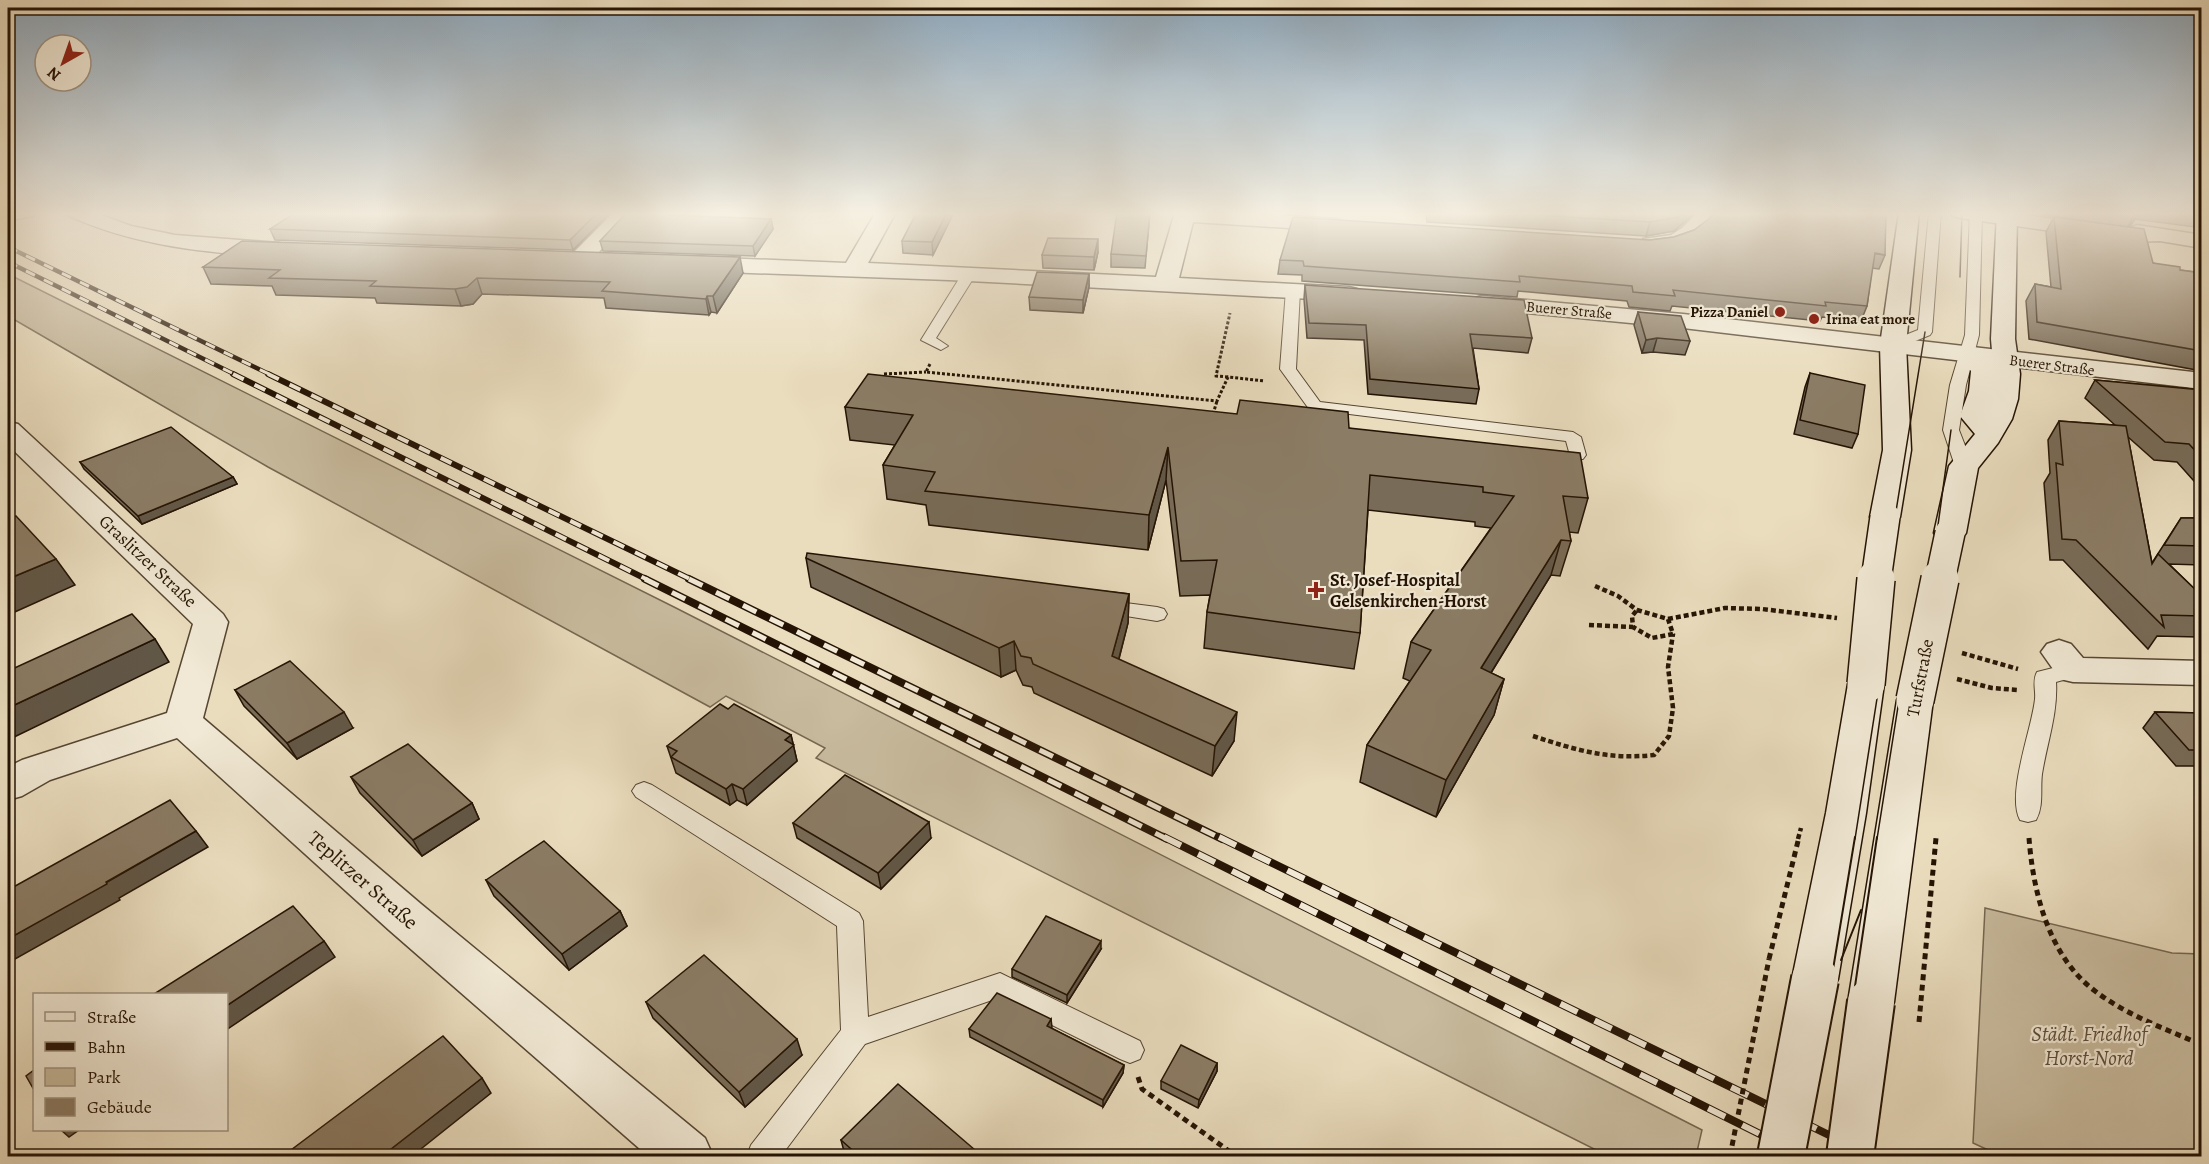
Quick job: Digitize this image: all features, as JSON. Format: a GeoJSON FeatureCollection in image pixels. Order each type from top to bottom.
{"type":"FeatureCollection","features":[{"type":"Feature","properties":{"kind":"street"},"geometry":{"type":"LineString","coordinates":[[757,266],[1166,283],[1365,295]]}},
{"type":"Feature","properties":{"kind":"street"},"geometry":{"type":"LineString","coordinates":[[1166,283],[1171,266]]}},
{"type":"Feature","properties":{"kind":"street"},"geometry":{"type":"LineString","coordinates":[[1781,1156],[1845,813],[1866,684],[1874,591],[1897,450],[1893,345],[1902,266]]}},
{"type":"Feature","properties":{"kind":"street","name":"Turfstraße"},"geometry":{"type":"LineString","coordinates":[[1850,1156],[1915,700],[1964,466],[1990,433],[2006,399],[2005,359],[2010,266]]}},
{"type":"Feature","properties":{"kind":"street","name":"Buerer Straße"},"geometry":{"type":"LineString","coordinates":[[1460,301],[1683,321],[2202,381]]}},
{"type":"Feature","properties":{"kind":"street"},"geometry":{"type":"LineString","coordinates":[[1968,354],[1984,369],[1982,391],[1974,416],[1990,433]]}},
{"type":"Feature","properties":{"kind":"street","name":"Graslitzer Straße"},"geometry":{"type":"LineString","coordinates":[[8,430],[211,622],[183,722]]}},
{"type":"Feature","properties":{"kind":"street"},"geometry":{"type":"LineString","coordinates":[[2066,661],[2202,673]]}},
{"type":"Feature","properties":{"kind":"street"},"geometry":{"type":"LineString","coordinates":[[8,785],[36,770],[183,722]]}},
{"type":"Feature","properties":{"kind":"street","name":"Teplitzer Straße"},"geometry":{"type":"LineString","coordinates":[[183,722],[405,917],[687,1156]]}},
{"type":"Feature","properties":{"kind":"lane"},"geometry":{"type":"LineString","coordinates":[[1893,345],[1925,332],[1930,266]]}},
{"type":"Feature","properties":{"kind":"lane"},"geometry":{"type":"LineString","coordinates":[[1964,466],[1951,430],[1958,385],[1968,354],[1973,316],[1972,266]]}},
{"type":"Feature","properties":{"kind":"lane"},"geometry":{"type":"LineString","coordinates":[[941,346],[928,340],[969,274]]}},
{"type":"Feature","properties":{"kind":"lane"},"geometry":{"type":"LineString","coordinates":[[1293,290],[1288,369],[1315,406],[1573,437],[1577,455]]}},
{"type":"Feature","properties":{"kind":"lane"},"geometry":{"type":"LineString","coordinates":[[1087,604],[1157,614]]}},
{"type":"Feature","properties":{"kind":"lane"},"geometry":{"type":"LineString","coordinates":[[2028,813],[2030,777],[2046,699],[2045,677],[2066,661]]}},
{"type":"Feature","properties":{"kind":"lane"},"geometry":{"type":"LineString","coordinates":[[644,791],[850,921],[855,1034]]}},
{"type":"Feature","properties":{"kind":"lane"},"geometry":{"type":"LineString","coordinates":[[762,1156],[855,1034],[1000,985],[1130,1050]]}},
{"type":"Feature","properties":{"kind":"path"},"geometry":{"type":"LineString","coordinates":[[1239,287],[1216,376],[1272,382],[1288,369]]}},
{"type":"Feature","properties":{"kind":"path"},"geometry":{"type":"LineString","coordinates":[[926,372],[941,346]]}},
{"type":"Feature","properties":{"kind":"path"},"geometry":{"type":"LineString","coordinates":[[884,374],[926,372],[1217,400]]}},
{"type":"Feature","properties":{"kind":"path"},"geometry":{"type":"LineString","coordinates":[[1211,422],[1217,400],[1228,377]]}},
{"type":"Feature","properties":{"kind":"path"},"geometry":{"type":"LineString","coordinates":[[1533,736],[1589,755],[1623,759],[1654,755],[1669,736],[1673,708],[1668,667],[1673,634],[1668,619],[1637,610],[1618,596],[1595,586]]}},
{"type":"Feature","properties":{"kind":"path"},"geometry":{"type":"LineString","coordinates":[[1633,627],[1632,616],[1637,610]]}},
{"type":"Feature","properties":{"kind":"path"},"geometry":{"type":"LineString","coordinates":[[1589,625],[1633,627],[1652,638],[1673,634]]}},
{"type":"Feature","properties":{"kind":"path"},"geometry":{"type":"LineString","coordinates":[[1963,681],[2015,691]]}},
{"type":"Feature","properties":{"kind":"path"},"geometry":{"type":"LineString","coordinates":[[2028,813],[2033,872],[2043,912],[2060,948],[2085,982],[2108,999],[2202,1045]]}},
{"type":"Feature","properties":{"kind":"path"},"geometry":{"type":"LineString","coordinates":[[1919,1022],[1936,837]]}},
{"type":"Feature","properties":{"kind":"path"},"geometry":{"type":"LineString","coordinates":[[1730,1156],[1769,959]]}},
{"type":"Feature","properties":{"kind":"path"},"geometry":{"type":"LineString","coordinates":[[1130,1050],[1142,1089],[1236,1156]]}},
{"type":"Feature","properties":{"kind":"green space"},"geometry":{"type":"Polygon","coordinates":[[[8,274],[674,607],[1702,1130],[1696,1156],[1608,1156],[816,758],[825,748],[726,696],[710,707],[268,467],[8,316],[8,274]]]}},
{"type":"Feature","properties":{"kind":"green space","name":"Städt. Friedhof Horst-Nord"},"geometry":{"type":"Polygon","coordinates":[[[1985,908],[2172,953],[2201,954],[2201,1156],[2001,1156],[1973,1143],[1985,908]]]}},
{"type":"Feature","properties":{"kind":"building"},"geometry":{"type":"Polygon","coordinates":[[[734,266],[713,296],[707,296],[706,299],[602,291],[610,282],[477,278],[467,287],[455,289],[370,286],[376,281],[269,278],[280,270],[203,267],[734,266]]]}},
{"type":"Feature","properties":{"kind":"building"},"geometry":{"type":"Polygon","coordinates":[[[1308,266],[1873,266],[1867,306],[1825,302],[1826,306],[1673,290],[1675,296],[1633,292],[1632,286],[1519,276],[1520,282],[1308,266]]]}},
{"type":"Feature","properties":{"kind":"building"},"geometry":{"type":"Polygon","coordinates":[[[2059,266],[2175,266],[2180,267],[2180,270],[2202,273],[2202,351],[2037,322],[2035,284],[2061,289],[2059,266]]]}},
{"type":"Feature","properties":{"kind":"building"},"geometry":{"type":"Polygon","coordinates":[[[1037,272],[1089,274],[1083,300],[1029,297],[1037,272]]]}},
{"type":"Feature","properties":{"kind":"building"},"geometry":{"type":"Polygon","coordinates":[[[1305,285],[1524,300],[1532,338],[1470,334],[1479,389],[1370,379],[1366,325],[1309,323],[1305,285]]]}},
{"type":"Feature","properties":{"kind":"building"},"geometry":{"type":"Polygon","coordinates":[[[1638,312],[1681,316],[1690,341],[1657,338],[1646,340],[1638,312]]]}},
{"type":"Feature","properties":{"kind":"building"},"geometry":{"type":"Polygon","coordinates":[[[1810,373],[1865,385],[1858,434],[1800,420],[1810,373]]]}},
{"type":"Feature","properties":{"kind":"building"},"geometry":{"type":"Polygon","coordinates":[[[868,374],[1237,414],[1240,400],[1348,412],[1349,428],[1580,453],[1588,498],[1563,496],[1571,541],[1561,540],[1481,668],[1504,679],[1446,780],[1367,745],[1431,650],[1411,642],[1514,496],[1483,492],[1483,487],[1370,475],[1360,633],[1207,612],[1217,560],[1181,561],[1168,447],[1149,515],[925,491],[935,472],[883,465],[913,415],[845,407],[868,374]]]}},
{"type":"Feature","properties":{"kind":"building"},"geometry":{"type":"Polygon","coordinates":[[[2095,380],[2202,390],[2202,458],[2189,444],[2165,442],[2095,380]]]}},
{"type":"Feature","properties":{"kind":"building"},"geometry":{"type":"Polygon","coordinates":[[[2059,421],[2126,426],[2152,564],[2158,554],[2202,596],[2202,616],[2161,615],[2164,627],[2076,540],[2062,539],[2056,463],[2063,465],[2059,421]]]}},
{"type":"Feature","properties":{"kind":"building"},"geometry":{"type":"Polygon","coordinates":[[[171,427],[233,477],[138,516],[80,462],[171,427]]]}},
{"type":"Feature","properties":{"kind":"building"},"geometry":{"type":"Polygon","coordinates":[[[16,516],[56,559],[8,579],[8,519],[16,516]]]}},
{"type":"Feature","properties":{"kind":"building"},"geometry":{"type":"Polygon","coordinates":[[[2181,518],[2202,518],[2202,546],[2164,545],[2181,518]]]}},
{"type":"Feature","properties":{"kind":"building"},"geometry":{"type":"Polygon","coordinates":[[[807,553],[1129,594],[1112,656],[1237,712],[1215,746],[1033,664],[1031,658],[1021,656],[1014,641],[999,648],[806,558],[807,553]]]}},
{"type":"Feature","properties":{"kind":"building"},"geometry":{"type":"Polygon","coordinates":[[[132,614],[155,639],[8,708],[8,671],[132,614]]]}},
{"type":"Feature","properties":{"kind":"building"},"geometry":{"type":"Polygon","coordinates":[[[290,661],[344,712],[287,743],[235,690],[290,661]]]}},
{"type":"Feature","properties":{"kind":"building"},"geometry":{"type":"Polygon","coordinates":[[[720,704],[728,709],[734,704],[791,735],[785,740],[794,745],[743,789],[732,784],[726,789],[671,757],[677,751],[667,746],[720,704]]]}},
{"type":"Feature","properties":{"kind":"building"},"geometry":{"type":"Polygon","coordinates":[[[2155,712],[2202,713],[2202,750],[2189,750],[2155,712]]]}},
{"type":"Feature","properties":{"kind":"building"},"geometry":{"type":"Polygon","coordinates":[[[408,744],[472,803],[413,840],[351,777],[408,744]]]}},
{"type":"Feature","properties":{"kind":"building"},"geometry":{"type":"Polygon","coordinates":[[[845,775],[929,822],[878,873],[793,823],[845,775]]]}},
{"type":"Feature","properties":{"kind":"building"},"geometry":{"type":"Polygon","coordinates":[[[170,800],[196,831],[8,939],[8,890],[170,800]]]}},
{"type":"Feature","properties":{"kind":"building"},"geometry":{"type":"Polygon","coordinates":[[[544,841],[620,911],[562,954],[486,880],[544,841]]]}},
{"type":"Feature","properties":{"kind":"building"},"geometry":{"type":"Polygon","coordinates":[[[293,906],[324,941],[228,1005],[228,993],[156,993],[293,906]]]}},
{"type":"Feature","properties":{"kind":"building"},"geometry":{"type":"Polygon","coordinates":[[[1046,916],[1101,941],[1067,995],[1012,969],[1046,916]]]}},
{"type":"Feature","properties":{"kind":"building"},"geometry":{"type":"Polygon","coordinates":[[[704,955],[797,1039],[739,1092],[646,1002],[704,955]]]}},
{"type":"Feature","properties":{"kind":"building"},"geometry":{"type":"Polygon","coordinates":[[[997,993],[1051,1019],[1047,1026],[1124,1065],[1103,1100],[969,1029],[997,993]]]}},
{"type":"Feature","properties":{"kind":"building"},"geometry":{"type":"Polygon","coordinates":[[[443,1036],[482,1078],[382,1156],[283,1156],[443,1036]]]}},
{"type":"Feature","properties":{"kind":"building"},"geometry":{"type":"Polygon","coordinates":[[[1181,1045],[1217,1063],[1199,1100],[1161,1081],[1181,1045]]]}},
{"type":"Feature","properties":{"kind":"building"},"geometry":{"type":"Polygon","coordinates":[[[33,1071],[33,1088],[26,1076],[33,1071]]]}},
{"type":"Feature","properties":{"kind":"building"},"geometry":{"type":"Polygon","coordinates":[[[898,1084],[982,1156],[859,1156],[841,1140],[898,1084]]]}},
{"type":"Feature","properties":{"kind":"tram line"},"geometry":{"type":"LineString","coordinates":[[1960,266],[1960,277]]}},
{"type":"Feature","properties":{"kind":"tram line"},"geometry":{"type":"LineString","coordinates":[[1855,839],[1881,673],[1886,573],[1925,332]]}},
{"type":"Feature","properties":{"kind":"tram line"},"geometry":{"type":"LineString","coordinates":[[1877,839],[1900,694],[1924,611],[1932,569],[1951,430]]}},
{"type":"Feature","properties":{"kind":"tram line"},"geometry":{"type":"LineString","coordinates":[[1802,1156],[1855,837]]}},
{"type":"Feature","properties":{"kind":"tram line"},"geometry":{"type":"LineString","coordinates":[[1830,1156],[1877,837]]}},
{"type":"Feature","properties":{"kind":"tram line"},"geometry":{"type":"LineString","coordinates":[[1841,960],[1861,910]]}},
{"type":"Feature","properties":{"kind":"railway"},"geometry":{"type":"LineString","coordinates":[[17,266],[236,375]]}},
{"type":"Feature","properties":{"kind":"railway"},"geometry":{"type":"LineString","coordinates":[[48,266],[271,375]]}},
{"type":"Feature","properties":{"kind":"railway"},"geometry":{"type":"LineString","coordinates":[[233,374],[648,580]]}},
{"type":"Feature","properties":{"kind":"railway"},"geometry":{"type":"LineString","coordinates":[[268,374],[692,580]]}},
{"type":"Feature","properties":{"kind":"railway"},"geometry":{"type":"LineString","coordinates":[[645,579],[1167,839]]}},
{"type":"Feature","properties":{"kind":"railway"},"geometry":{"type":"LineString","coordinates":[[689,579],[1222,839]]}},
{"type":"Feature","properties":{"kind":"railway"},"geometry":{"type":"LineString","coordinates":[[1164,837],[1804,1156]]}},
{"type":"Feature","properties":{"kind":"railway"},"geometry":{"type":"LineString","coordinates":[[1219,837],[1872,1156]]}},
{"type":"Feature","properties":{"kind":"place","name":"Pizza Daniel"},"geometry":{"type":"Point","coordinates":[1780,312]}},
{"type":"Feature","properties":{"kind":"place","name":"Irina eat more"},"geometry":{"type":"Point","coordinates":[1814,319]}},
{"type":"Feature","properties":{"kind":"place","name":"St. Josef-Hospital Gelsenkirchen-Horst"},"geometry":{"type":"Point","coordinates":[1316,590]}}]}
